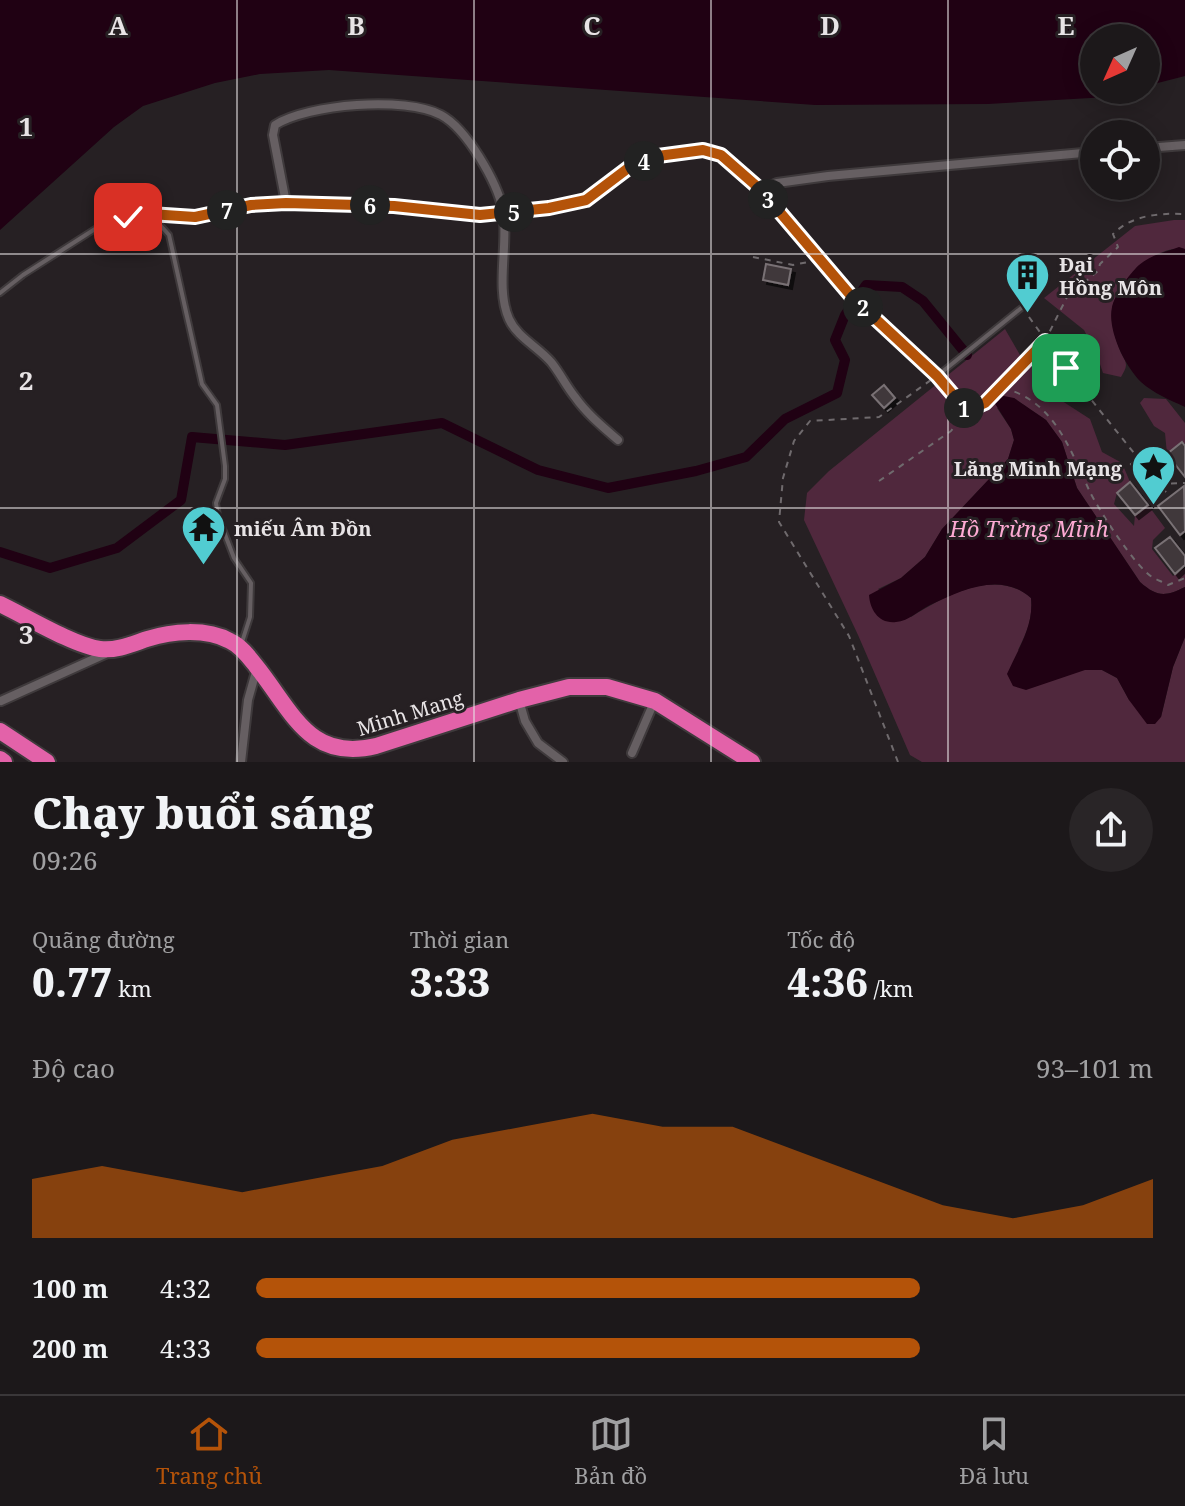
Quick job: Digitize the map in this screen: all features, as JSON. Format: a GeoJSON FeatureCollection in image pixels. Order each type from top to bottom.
{"type":"FeatureCollection","features":[{"type":"Feature","properties":{"kind":"highway","name":"Minh Mang"},"geometry":{"type":"LineString","coordinates":[[0,604],[99,649],[117,648],[177,633],[207,633],[231,641],[257,667],[313,739],[336,750],[355,751],[376,746],[569,687],[607,687],[655,701],[752,762]]}},
{"type":"Feature","properties":{"kind":"highway"},"geometry":{"type":"LineString","coordinates":[[0,731],[47,762]]}},
{"type":"Feature","properties":{"kind":"street"},"geometry":{"type":"LineString","coordinates":[[286,203],[273,135],[275,125],[306,113],[351,105],[395,105],[432,111],[454,125],[485,168],[496,189],[503,213],[508,318],[552,363],[576,399],[618,440]]}},
{"type":"Feature","properties":{"kind":"street"},"geometry":{"type":"LineString","coordinates":[[1160,147],[1185,145]]}},
{"type":"Feature","properties":{"kind":"street"},"geometry":{"type":"LineString","coordinates":[[761,190],[777,183],[828,176],[1080,153]]}},
{"type":"Feature","properties":{"kind":"street"},"geometry":{"type":"LineString","coordinates":[[1,701],[117,648]]}},
{"type":"Feature","properties":{"kind":"street"},"geometry":{"type":"LineString","coordinates":[[241,762],[248,700],[257,667]]}},
{"type":"Feature","properties":{"kind":"street"},"geometry":{"type":"LineString","coordinates":[[519,700],[525,721],[538,743],[563,762]]}},
{"type":"Feature","properties":{"kind":"street"},"geometry":{"type":"LineString","coordinates":[[632,753],[655,701]]}},
{"type":"Feature","properties":{"kind":"lane"},"geometry":{"type":"LineString","coordinates":[[0,293],[106,222],[150,214],[195,217],[251,205],[286,203],[394,206],[480,215],[549,208],[586,200],[631,166],[658,156],[703,150],[721,155],[761,190],[852,297],[937,376],[1030,301]]}},
{"type":"Feature","properties":{"kind":"lane"},"geometry":{"type":"LineString","coordinates":[[150,214],[169,235],[202,384],[217,405],[226,474],[216,503],[218,516],[227,542],[248,577],[253,593],[248,627],[239,647]]}},
{"type":"Feature","properties":{"kind":"path"},"geometry":{"type":"LineString","coordinates":[[879,481],[951,431],[967,411],[985,403],[1006,384],[1045,341],[1067,297],[1098,271],[1100,264],[1118,247],[1113,234],[1126,221],[1169,213],[1185,214]]}},
{"type":"Feature","properties":{"kind":"path"},"geometry":{"type":"LineString","coordinates":[[753,257],[793,265],[818,259]]}},
{"type":"Feature","properties":{"kind":"path"},"geometry":{"type":"LineString","coordinates":[[1029,317],[1066,368]]}},
{"type":"Feature","properties":{"kind":"path"},"geometry":{"type":"LineString","coordinates":[[898,762],[849,636],[779,522],[783,478],[794,441],[810,421],[879,417],[937,376],[967,411]]}},
{"type":"Feature","properties":{"kind":"path"},"geometry":{"type":"LineString","coordinates":[[1077,382],[1138,458]]}},
{"type":"Feature","properties":{"kind":"path"},"geometry":{"type":"LineString","coordinates":[[1002,388],[1023,396],[1053,420],[1067,440],[1099,510],[1150,576],[1168,585],[1185,578]]}},
{"type":"Feature","properties":{"kind":"path"},"geometry":{"type":"LineString","coordinates":[[1147,469],[1170,497]]}},
{"type":"Feature","properties":{"kind":"path"},"geometry":{"type":"LineString","coordinates":[[1159,484],[1185,483]]}},
{"type":"Feature","properties":{"kind":"shaded area"},"geometry":{"type":"Polygon","coordinates":[[[1185,220],[1185,249],[1162,252],[1150,258],[1121,288],[1112,310],[1112,321],[1126,366],[1121,377],[1103,373],[1084,330],[1044,298],[1135,226],[1185,220]]]}},
{"type":"Feature","properties":{"kind":"shaded area"},"geometry":{"type":"Polygon","coordinates":[[[1005,329],[1024,362],[1048,365],[1060,382],[1059,399],[1090,419],[1102,452],[1122,463],[1130,482],[1117,493],[1114,504],[1134,526],[1135,515],[1148,505],[1165,528],[1153,540],[1152,549],[1173,576],[1185,568],[1185,587],[1161,594],[1140,582],[1077,488],[1062,442],[1046,420],[1014,398],[997,408],[1011,429],[1014,440],[1008,459],[942,529],[925,557],[901,578],[878,589],[911,617],[970,588],[1002,585],[1017,589],[1031,598],[1029,625],[1018,650],[1085,670],[1102,670],[1117,678],[1129,700],[1161,717],[1173,667],[1185,637],[1185,762],[922,762],[910,755],[804,520],[807,493],[829,471],[1005,329]]]}},
{"type":"Feature","properties":{"kind":"shaded area"},"geometry":{"type":"Polygon","coordinates":[[[1144,398],[1166,399],[1185,423],[1185,443],[1167,454],[1165,433],[1154,426],[1140,403],[1144,398]]]}},
{"type":"Feature","properties":{"kind":"water"},"geometry":{"type":"Polygon","coordinates":[[[0,0],[1185,0],[1185,76],[1160,82],[1160,24],[1080,24],[1080,99],[988,104],[815,105],[329,70],[260,74],[215,83],[143,106],[114,127],[0,230],[0,0]]]}},
{"type":"Feature","properties":{"kind":"water"},"geometry":{"type":"Polygon","coordinates":[[[1179,247],[1185,249],[1185,407],[1151,390],[1135,375],[1123,357],[1111,316],[1116,297],[1135,269],[1148,259],[1179,247]]]}},
{"type":"Feature","properties":{"kind":"water","name":"Hồ Trừng Minh"},"geometry":{"type":"Polygon","coordinates":[[[997,397],[1014,398],[1046,420],[1062,442],[1077,488],[1140,582],[1161,594],[1185,587],[1185,637],[1173,667],[1161,717],[1155,724],[1147,724],[1117,678],[1102,670],[1085,670],[1026,690],[1013,686],[1007,674],[1024,637],[1031,608],[1031,598],[1019,590],[994,584],[968,589],[896,622],[880,618],[871,606],[869,595],[901,578],[925,557],[942,529],[1008,459],[1014,440],[1011,429],[994,402],[997,397]]]}},
{"type":"Feature","properties":{"kind":"building"},"geometry":{"type":"Polygon","coordinates":[[[766,264],[791,269],[788,285],[763,280],[766,264]]]}},
{"type":"Feature","properties":{"kind":"building"},"geometry":{"type":"Polygon","coordinates":[[[1073,362],[1084,376],[1070,387],[1059,373],[1073,362]]]}},
{"type":"Feature","properties":{"kind":"building"},"geometry":{"type":"Polygon","coordinates":[[[884,385],[895,398],[884,408],[872,395],[884,385]]]}},
{"type":"Feature","properties":{"kind":"building"},"geometry":{"type":"Polygon","coordinates":[[[1182,442],[1185,446],[1185,477],[1167,454],[1182,442]]]}},
{"type":"Feature","properties":{"kind":"building"},"geometry":{"type":"Polygon","coordinates":[[[1145,452],[1154,462],[1140,475],[1131,464],[1145,452]]]}},
{"type":"Feature","properties":{"kind":"building"},"geometry":{"type":"Polygon","coordinates":[[[1130,482],[1148,505],[1135,515],[1117,493],[1130,482]]]}},
{"type":"Feature","properties":{"kind":"building"},"geometry":{"type":"Polygon","coordinates":[[[1184,486],[1185,531],[1180,535],[1158,506],[1184,486]]]}},
{"type":"Feature","properties":{"kind":"building"},"geometry":{"type":"Polygon","coordinates":[[[1170,537],[1185,556],[1185,565],[1175,574],[1155,548],[1170,537]]]}},
{"type":"Feature","properties":{"kind":"waterway"},"geometry":{"type":"LineString","coordinates":[[0,552],[50,568],[117,548],[181,500],[192,437],[285,445],[442,423],[538,470],[608,488],[696,471],[746,457],[785,419],[837,393],[845,360],[835,340],[845,315],[866,285],[902,287],[923,301],[967,355]]}},
{"type":"Feature","properties":{"kind":"place","name":"Đại Hồng Môn"},"geometry":{"type":"Point","coordinates":[1028,314]}},
{"type":"Feature","properties":{"kind":"place","name":"Lăng Minh Mạng"},"geometry":{"type":"Point","coordinates":[1153,507]}},
{"type":"Feature","properties":{"kind":"place","name":"miếu Âm Đồn"},"geometry":{"type":"Point","coordinates":[203,567]}},
{"type":"Feature","properties":{"kind":"route"},"geometry":{"type":"LineString","coordinates":[[128,217],[150,214],[195,217],[251,205],[286,203],[394,206],[480,215],[549,208],[586,200],[631,166],[658,156],[703,150],[721,155],[761,190],[852,297],[937,376],[967,411],[985,403],[1045,341],[1066,368]]}}]}
